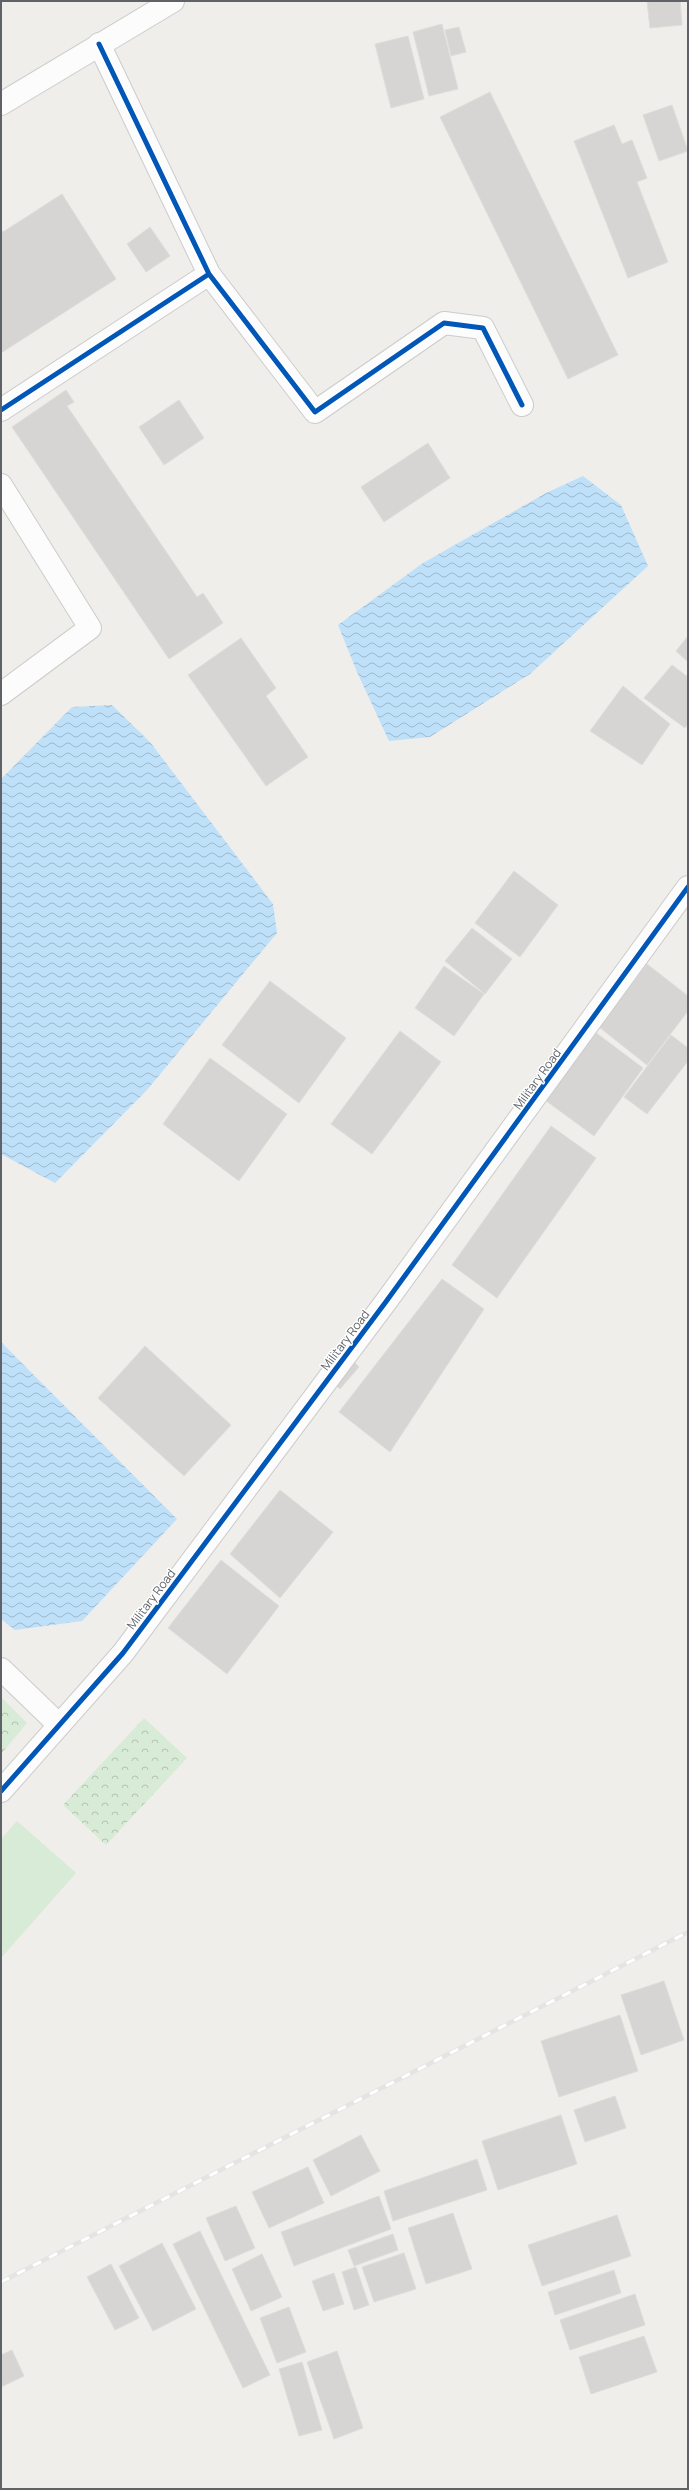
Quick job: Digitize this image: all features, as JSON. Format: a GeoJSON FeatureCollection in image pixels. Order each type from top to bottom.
{"type":"FeatureCollection","features":[{"type":"Feature","properties":{"kind":"street"},"geometry":{"type":"LineString","coordinates":[[1,104],[173,1]]}},
{"type":"Feature","properties":{"kind":"street"},"geometry":{"type":"LineString","coordinates":[[99,44],[209,274],[315,412],[444,323],[483,328],[522,405]]}},
{"type":"Feature","properties":{"kind":"street"},"geometry":{"type":"LineString","coordinates":[[1,410],[209,274]]}},
{"type":"Feature","properties":{"kind":"street"},"geometry":{"type":"LineString","coordinates":[[1,485],[90,628],[1,694]]}},
{"type":"Feature","properties":{"kind":"street","name":"Military Road"},"geometry":{"type":"LineString","coordinates":[[1,1791],[123,1653],[257,1476],[549,1080],[688,887]]}},
{"type":"Feature","properties":{"kind":"street"},"geometry":{"type":"LineString","coordinates":[[1,1669],[59,1725]]}},
{"type":"Feature","properties":{"kind":"green space"},"geometry":{"type":"Polygon","coordinates":[[[1,1697],[27,1723],[1,1754],[1,1697]]]}},
{"type":"Feature","properties":{"kind":"green space"},"geometry":{"type":"Polygon","coordinates":[[[144,1718],[187,1758],[106,1845],[63,1805],[144,1718]]]}},
{"type":"Feature","properties":{"kind":"green space"},"geometry":{"type":"Polygon","coordinates":[[[17,1821],[76,1873],[1,1958],[1,1839],[17,1821]]]}},
{"type":"Feature","properties":{"kind":"water"},"geometry":{"type":"Polygon","coordinates":[[[583,476],[621,505],[648,566],[530,674],[430,737],[389,741],[357,672],[338,625],[423,563],[546,493],[583,476]]]}},
{"type":"Feature","properties":{"kind":"water"},"geometry":{"type":"Polygon","coordinates":[[[112,705],[150,742],[273,904],[277,933],[147,1090],[55,1183],[1,1154],[1,779],[72,707],[112,705]]]}},
{"type":"Feature","properties":{"kind":"water"},"geometry":{"type":"Polygon","coordinates":[[[1,1342],[177,1519],[82,1621],[15,1630],[1,1619],[1,1342]]]}},
{"type":"Feature","properties":{"kind":"building"},"geometry":{"type":"Polygon","coordinates":[[[647,1],[680,1],[682,25],[650,28],[647,1]]]}},
{"type":"Feature","properties":{"kind":"building"},"geometry":{"type":"Polygon","coordinates":[[[442,24],[458,89],[429,96],[413,32],[442,24]]]}},
{"type":"Feature","properties":{"kind":"building"},"geometry":{"type":"Polygon","coordinates":[[[459,27],[466,52],[451,56],[445,30],[459,27]]]}},
{"type":"Feature","properties":{"kind":"building"},"geometry":{"type":"Polygon","coordinates":[[[408,36],[424,99],[391,108],[375,44],[408,36]]]}},
{"type":"Feature","properties":{"kind":"building"},"geometry":{"type":"Polygon","coordinates":[[[490,92],[618,355],[568,379],[440,117],[490,92]]]}},
{"type":"Feature","properties":{"kind":"building"},"geometry":{"type":"Polygon","coordinates":[[[672,105],[688,151],[659,161],[643,115],[672,105]]]}},
{"type":"Feature","properties":{"kind":"building"},"geometry":{"type":"Polygon","coordinates":[[[614,125],[622,144],[632,140],[647,178],[637,182],[668,262],[628,278],[574,141],[614,125]]]}},
{"type":"Feature","properties":{"kind":"building"},"geometry":{"type":"Polygon","coordinates":[[[62,194],[116,279],[1,353],[1,229],[3,232],[62,194]]]}},
{"type":"Feature","properties":{"kind":"building"},"geometry":{"type":"Polygon","coordinates":[[[150,227],[170,256],[146,272],[127,244],[150,227]]]}},
{"type":"Feature","properties":{"kind":"building"},"geometry":{"type":"Polygon","coordinates":[[[66,390],[74,402],[67,406],[197,597],[203,593],[223,623],[169,659],[12,427],[66,390]]]}},
{"type":"Feature","properties":{"kind":"building"},"geometry":{"type":"Polygon","coordinates":[[[179,400],[204,438],[164,465],[139,427],[179,400]]]}},
{"type":"Feature","properties":{"kind":"building"},"geometry":{"type":"Polygon","coordinates":[[[428,443],[450,478],[384,522],[361,487],[428,443]]]}},
{"type":"Feature","properties":{"kind":"building"},"geometry":{"type":"Polygon","coordinates":[[[688,636],[688,662],[676,651],[688,636]]]}},
{"type":"Feature","properties":{"kind":"building"},"geometry":{"type":"Polygon","coordinates":[[[241,638],[276,688],[266,696],[308,757],[266,786],[188,675],[241,638]]]}},
{"type":"Feature","properties":{"kind":"building"},"geometry":{"type":"Polygon","coordinates":[[[672,665],[688,677],[688,724],[685,728],[644,698],[672,665]]]}},
{"type":"Feature","properties":{"kind":"building"},"geometry":{"type":"Polygon","coordinates":[[[623,686],[670,724],[642,765],[590,731],[623,686]]]}},
{"type":"Feature","properties":{"kind":"building"},"geometry":{"type":"Polygon","coordinates":[[[514,871],[558,905],[520,957],[475,923],[514,871]]]}},
{"type":"Feature","properties":{"kind":"building"},"geometry":{"type":"Polygon","coordinates":[[[472,928],[512,959],[485,994],[445,961],[472,928]]]}},
{"type":"Feature","properties":{"kind":"building"},"geometry":{"type":"Polygon","coordinates":[[[647,964],[688,996],[688,1011],[647,1065],[599,1027],[647,964]]]}},
{"type":"Feature","properties":{"kind":"building"},"geometry":{"type":"Polygon","coordinates":[[[444,966],[484,994],[454,1036],[415,1008],[444,966]]]}},
{"type":"Feature","properties":{"kind":"building"},"geometry":{"type":"Polygon","coordinates":[[[270,981],[346,1038],[299,1103],[222,1045],[270,981]]]}},
{"type":"Feature","properties":{"kind":"building"},"geometry":{"type":"Polygon","coordinates":[[[400,1031],[441,1062],[372,1154],[331,1124],[400,1031]]]}},
{"type":"Feature","properties":{"kind":"building"},"geometry":{"type":"Polygon","coordinates":[[[595,1032],[643,1068],[594,1136],[545,1100],[595,1032]]]}},
{"type":"Feature","properties":{"kind":"building"},"geometry":{"type":"Polygon","coordinates":[[[671,1035],[688,1048],[688,1061],[647,1114],[624,1097],[671,1035]]]}},
{"type":"Feature","properties":{"kind":"building"},"geometry":{"type":"Polygon","coordinates":[[[210,1058],[287,1114],[239,1181],[163,1124],[210,1058]]]}},
{"type":"Feature","properties":{"kind":"building"},"geometry":{"type":"Polygon","coordinates":[[[551,1126],[596,1158],[497,1298],[452,1265],[551,1126]]]}},
{"type":"Feature","properties":{"kind":"building"},"geometry":{"type":"Polygon","coordinates":[[[442,1279],[484,1309],[390,1452],[339,1412],[442,1279]]]}},
{"type":"Feature","properties":{"kind":"building"},"geometry":{"type":"Polygon","coordinates":[[[145,1346],[231,1425],[184,1476],[98,1398],[145,1346]]]}},
{"type":"Feature","properties":{"kind":"building"},"geometry":{"type":"Polygon","coordinates":[[[349,1357],[359,1367],[340,1389],[332,1382],[349,1357]]]}},
{"type":"Feature","properties":{"kind":"building"},"geometry":{"type":"Polygon","coordinates":[[[280,1490],[333,1532],[280,1598],[230,1554],[280,1490]]]}},
{"type":"Feature","properties":{"kind":"building"},"geometry":{"type":"Polygon","coordinates":[[[221,1560],[279,1606],[227,1674],[168,1628],[221,1560]]]}},
{"type":"Feature","properties":{"kind":"building"},"geometry":{"type":"Polygon","coordinates":[[[664,1981],[684,2040],[641,2055],[621,1995],[664,1981]]]}},
{"type":"Feature","properties":{"kind":"building"},"geometry":{"type":"Polygon","coordinates":[[[620,2015],[638,2071],[559,2097],[541,2041],[620,2015]]]}},
{"type":"Feature","properties":{"kind":"building"},"geometry":{"type":"Polygon","coordinates":[[[615,2096],[626,2128],[585,2142],[574,2110],[615,2096]]]}},
{"type":"Feature","properties":{"kind":"building"},"geometry":{"type":"Polygon","coordinates":[[[561,2115],[577,2164],[498,2190],[482,2141],[561,2115]]]}},
{"type":"Feature","properties":{"kind":"building"},"geometry":{"type":"Polygon","coordinates":[[[361,2135],[380,2171],[331,2196],[313,2160],[361,2135]]]}},
{"type":"Feature","properties":{"kind":"building"},"geometry":{"type":"Polygon","coordinates":[[[477,2159],[487,2190],[393,2221],[384,2191],[477,2159]]]}},
{"type":"Feature","properties":{"kind":"building"},"geometry":{"type":"Polygon","coordinates":[[[308,2167],[324,2203],[269,2228],[252,2192],[308,2167]]]}},
{"type":"Feature","properties":{"kind":"building"},"geometry":{"type":"Polygon","coordinates":[[[379,2196],[391,2229],[294,2266],[281,2232],[379,2196]]]}},
{"type":"Feature","properties":{"kind":"building"},"geometry":{"type":"Polygon","coordinates":[[[236,2206],[255,2248],[225,2261],[206,2218],[236,2206]]]}},
{"type":"Feature","properties":{"kind":"building"},"geometry":{"type":"Polygon","coordinates":[[[453,2213],[472,2269],[426,2284],[408,2228],[453,2213]]]}},
{"type":"Feature","properties":{"kind":"building"},"geometry":{"type":"Polygon","coordinates":[[[617,2215],[631,2256],[542,2286],[528,2245],[617,2215]]]}},
{"type":"Feature","properties":{"kind":"building"},"geometry":{"type":"Polygon","coordinates":[[[200,2231],[270,2375],[243,2388],[173,2244],[200,2231]]]}},
{"type":"Feature","properties":{"kind":"building"},"geometry":{"type":"Polygon","coordinates":[[[393,2234],[398,2250],[354,2266],[348,2250],[393,2234]]]}},
{"type":"Feature","properties":{"kind":"building"},"geometry":{"type":"Polygon","coordinates":[[[162,2243],[196,2309],[153,2331],[119,2266],[162,2243]]]}},
{"type":"Feature","properties":{"kind":"building"},"geometry":{"type":"Polygon","coordinates":[[[404,2253],[416,2289],[374,2302],[362,2267],[404,2253]]]}},
{"type":"Feature","properties":{"kind":"building"},"geometry":{"type":"Polygon","coordinates":[[[262,2254],[282,2297],[251,2311],[232,2269],[262,2254]]]}},
{"type":"Feature","properties":{"kind":"building"},"geometry":{"type":"Polygon","coordinates":[[[111,2264],[139,2318],[115,2330],[87,2277],[111,2264]]]}},
{"type":"Feature","properties":{"kind":"building"},"geometry":{"type":"Polygon","coordinates":[[[356,2267],[369,2305],[354,2310],[342,2272],[356,2267]]]}},
{"type":"Feature","properties":{"kind":"building"},"geometry":{"type":"Polygon","coordinates":[[[614,2270],[621,2293],[555,2315],[548,2292],[614,2270]]]}},
{"type":"Feature","properties":{"kind":"building"},"geometry":{"type":"Polygon","coordinates":[[[334,2273],[344,2304],[323,2311],[312,2281],[334,2273]]]}},
{"type":"Feature","properties":{"kind":"building"},"geometry":{"type":"Polygon","coordinates":[[[635,2294],[645,2325],[570,2350],[560,2320],[635,2294]]]}},
{"type":"Feature","properties":{"kind":"building"},"geometry":{"type":"Polygon","coordinates":[[[289,2307],[306,2352],[277,2363],[260,2318],[289,2307]]]}},
{"type":"Feature","properties":{"kind":"building"},"geometry":{"type":"Polygon","coordinates":[[[644,2336],[657,2372],[591,2394],[579,2357],[644,2336]]]}},
{"type":"Feature","properties":{"kind":"building"},"geometry":{"type":"Polygon","coordinates":[[[12,2350],[24,2376],[1,2387],[1,2355],[12,2350]]]}},
{"type":"Feature","properties":{"kind":"building"},"geometry":{"type":"Polygon","coordinates":[[[337,2351],[363,2428],[334,2439],[307,2362],[337,2351]]]}},
{"type":"Feature","properties":{"kind":"building"},"geometry":{"type":"Polygon","coordinates":[[[302,2362],[322,2430],[299,2436],[279,2369],[302,2362]]]}},
{"type":"Feature","properties":{"kind":"railway"},"geometry":{"type":"LineString","coordinates":[[1,2282],[688,1932]]}},
{"type":"Feature","properties":{"kind":"cycle path"},"geometry":{"type":"LineString","coordinates":[[1,410],[209,274],[99,44]]}},
{"type":"Feature","properties":{"kind":"cycle path"},"geometry":{"type":"LineString","coordinates":[[209,274],[315,412],[444,323],[483,328],[522,405]]}},
{"type":"Feature","properties":{"kind":"cycle path"},"geometry":{"type":"LineString","coordinates":[[1,1791],[123,1653],[385,1303],[688,887]]}}]}
